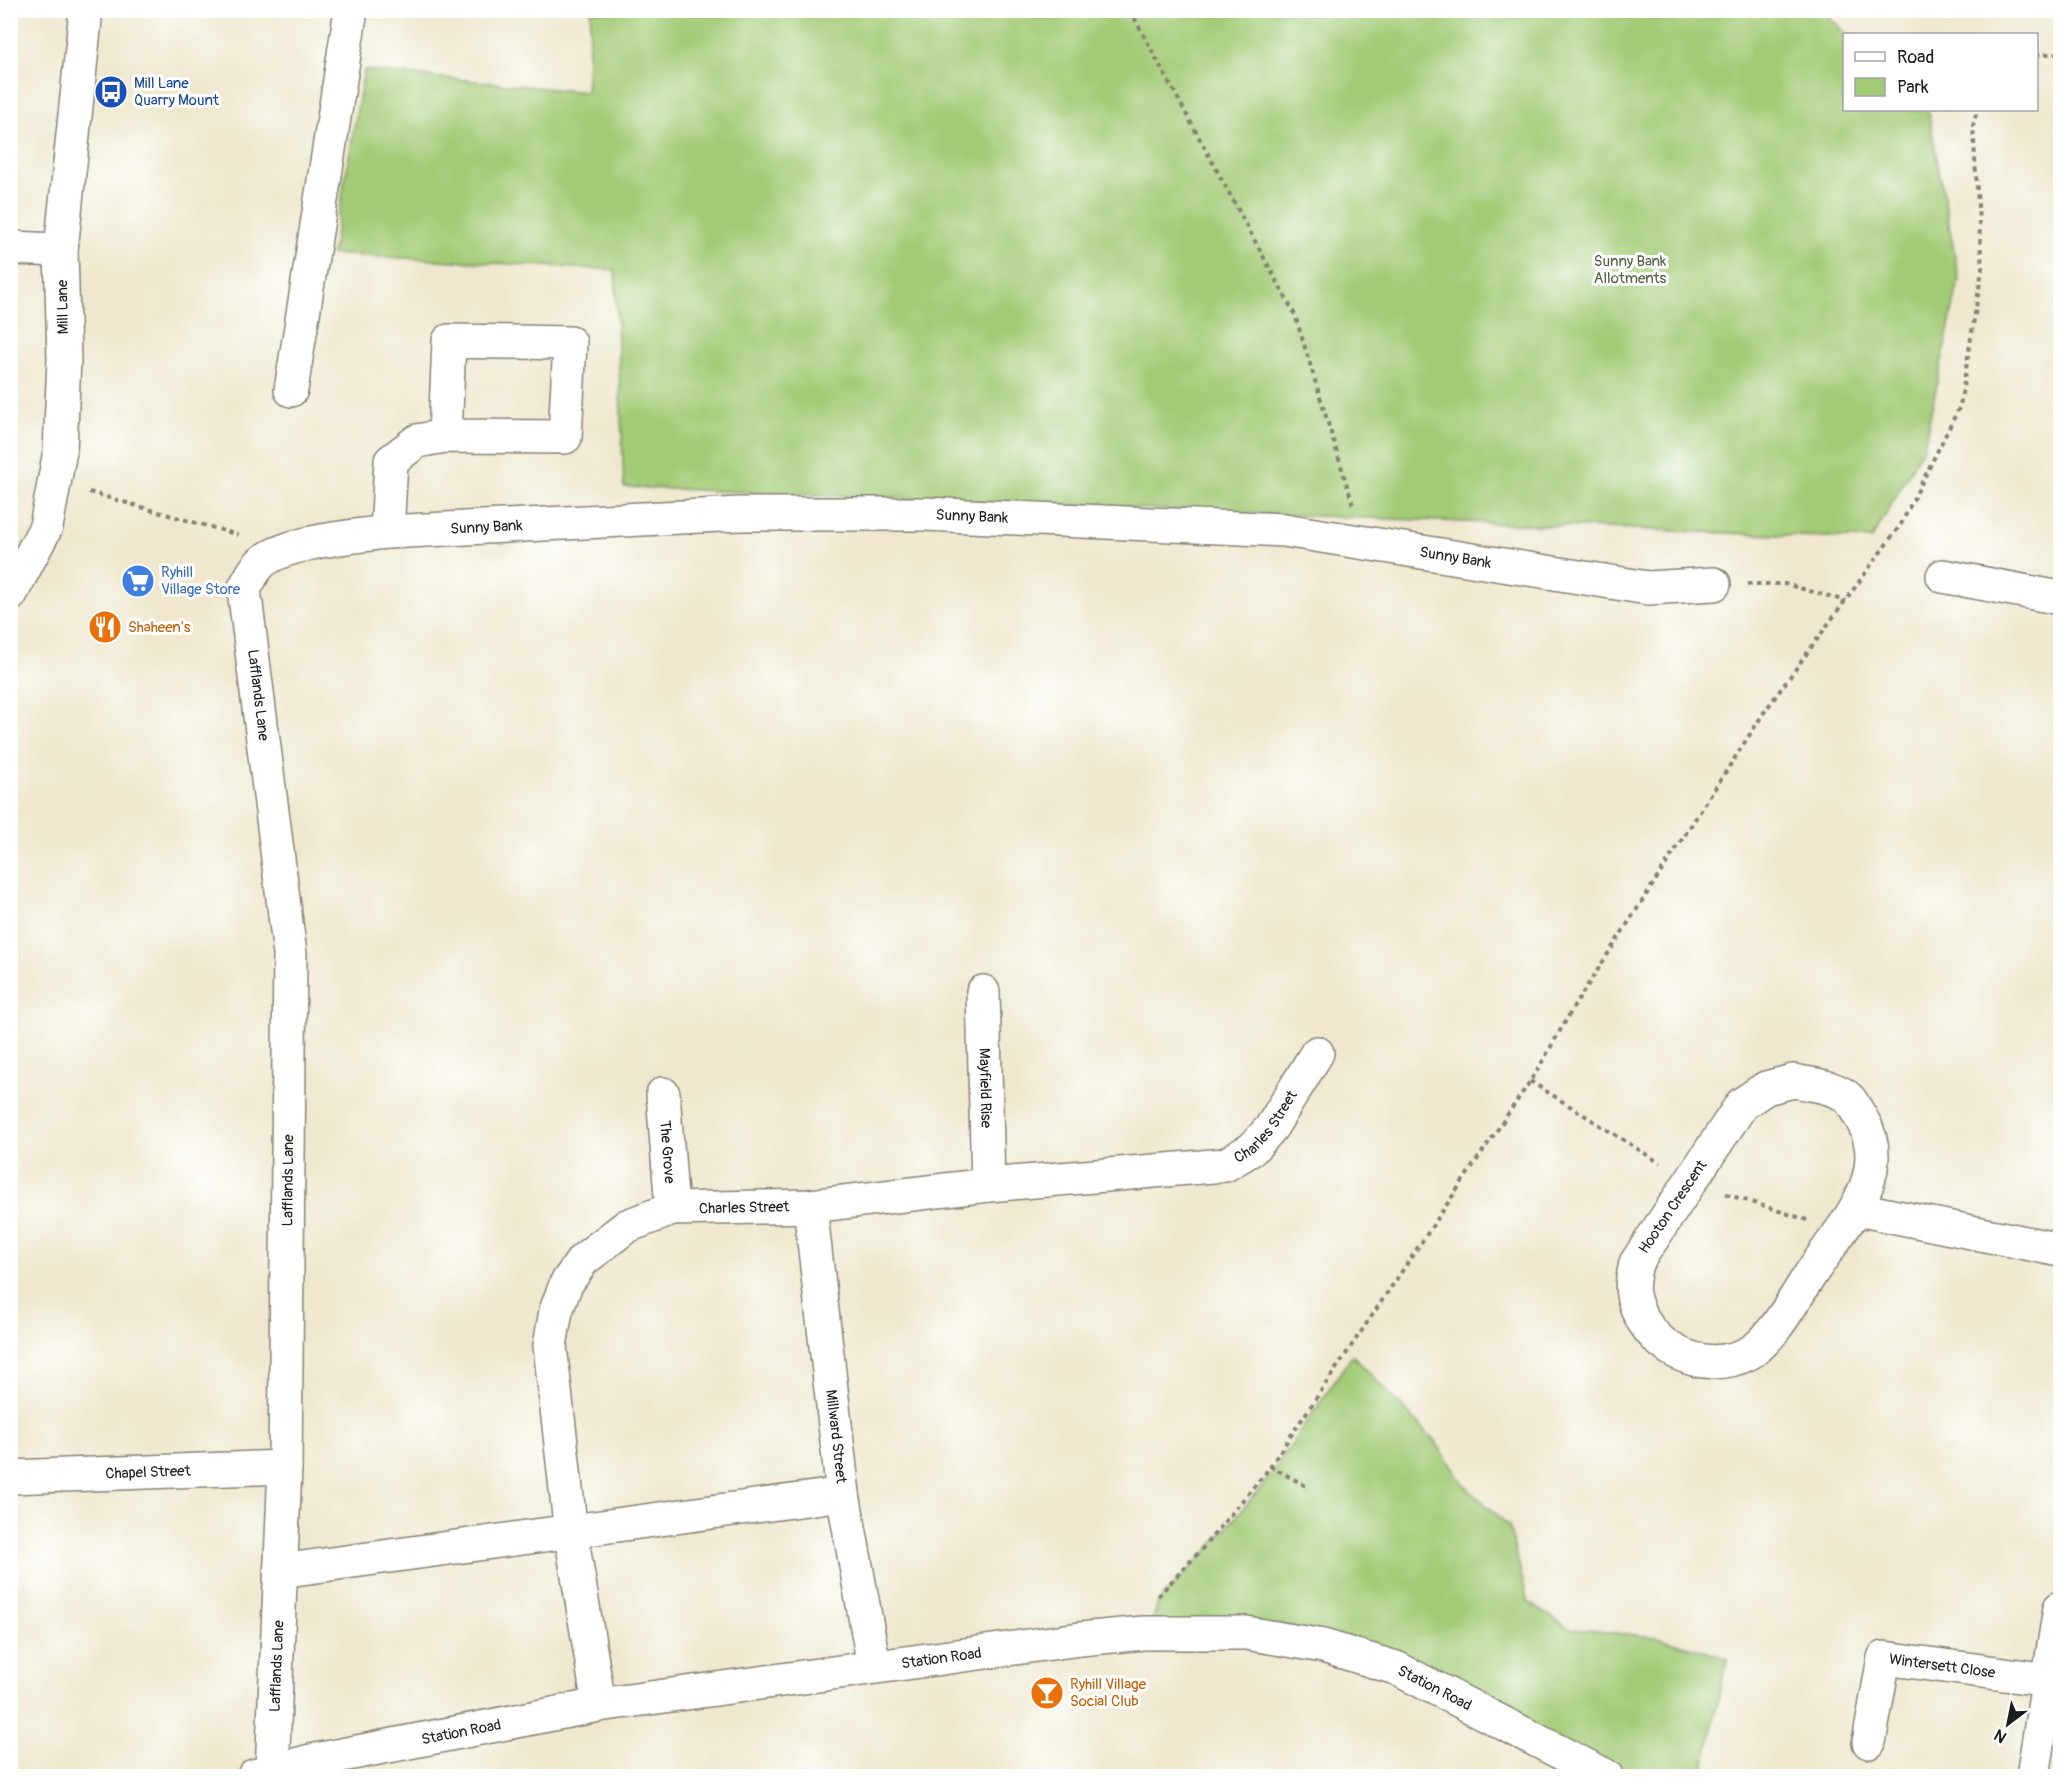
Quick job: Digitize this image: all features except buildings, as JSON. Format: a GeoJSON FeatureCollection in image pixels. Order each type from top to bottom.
{"type":"FeatureCollection","features":[{"type":"Feature","properties":{"kind":"street","name":"Mill Lane"},"geometry":{"type":"LineString","coordinates":[[10,595],[45,527],[60,451],[64,359],[61,250],[86,10]]}},
{"type":"Feature","properties":{"kind":"street"},"geometry":{"type":"LineString","coordinates":[[291,390],[351,10]]}},
{"type":"Feature","properties":{"kind":"street"},"geometry":{"type":"LineString","coordinates":[[10,248],[61,250]]}},
{"type":"Feature","properties":{"kind":"street"},"geometry":{"type":"LineString","coordinates":[[387,532],[391,461],[417,441],[446,436],[565,437],[570,344],[449,341],[446,436]]}},
{"type":"Feature","properties":{"kind":"street","name":"Sunny Bank"},"geometry":{"type":"LineString","coordinates":[[244,589],[259,564],[282,551],[332,539],[387,532],[740,514],[924,514],[1284,530],[1648,588],[1714,584]]}},
{"type":"Feature","properties":{"kind":"street"},"geometry":{"type":"LineString","coordinates":[[1943,576],[2061,598]]}},
{"type":"Feature","properties":{"kind":"street","name":"Lafflands Lane"},"geometry":{"type":"LineString","coordinates":[[244,589],[290,954],[285,1467],[280,1570],[263,1774]]}},
{"type":"Feature","properties":{"kind":"street","name":"Mayfield Rise"},"geometry":{"type":"LineString","coordinates":[[983,992],[988,1185]]}},
{"type":"Feature","properties":{"kind":"street","name":"Charles Street"},"geometry":{"type":"LineString","coordinates":[[599,1705],[571,1533],[550,1346],[556,1311],[566,1284],[583,1260],[627,1226],[672,1209],[810,1206],[988,1185],[1225,1165],[1252,1149],[1271,1128],[1317,1053]]}},
{"type":"Feature","properties":{"kind":"street","name":"Hooton Crescent"},"geometry":{"type":"LineString","coordinates":[[1793,1081],[1817,1085],[1848,1098],[1868,1131],[1874,1163],[1857,1209],[1839,1230],[1768,1337],[1750,1353],[1723,1362],[1689,1360],[1660,1342],[1638,1312],[1632,1292],[1636,1263],[1742,1104],[1766,1088],[1793,1081]]}},
{"type":"Feature","properties":{"kind":"street","name":"The Grove"},"geometry":{"type":"LineString","coordinates":[[663,1094],[672,1209]]}},
{"type":"Feature","properties":{"kind":"street","name":"Millward Street"},"geometry":{"type":"LineString","coordinates":[[810,1206],[843,1494],[874,1666]]}},
{"type":"Feature","properties":{"kind":"street"},"geometry":{"type":"LineString","coordinates":[[1857,1209],[2061,1250]]}},
{"type":"Feature","properties":{"kind":"street","name":"Chapel Street"},"geometry":{"type":"LineString","coordinates":[[10,1477],[285,1467]]}},
{"type":"Feature","properties":{"kind":"street"},"geometry":{"type":"LineString","coordinates":[[280,1570],[571,1533],[843,1494]]}},
{"type":"Feature","properties":{"kind":"street"},"geometry":{"type":"LineString","coordinates":[[2034,1776],[2051,1737],[2049,1680],[2061,1608]]}},
{"type":"Feature","properties":{"kind":"street","name":"Station Road"},"geometry":{"type":"LineString","coordinates":[[263,1774],[315,1769],[599,1705],[1080,1639],[1144,1633],[1246,1632],[1323,1646],[1396,1668],[1606,1776]]}},
{"type":"Feature","properties":{"kind":"street","name":"Wintersett Close"},"geometry":{"type":"LineString","coordinates":[[1869,1742],[1884,1658],[2049,1680]]}},
{"type":"Feature","properties":{"kind":"path"},"geometry":{"type":"LineString","coordinates":[[1130,10],[1295,315],[1365,543]]}},
{"type":"Feature","properties":{"kind":"path"},"geometry":{"type":"LineString","coordinates":[[2038,55],[2061,53]]}},
{"type":"Feature","properties":{"kind":"path"},"geometry":{"type":"LineString","coordinates":[[1144,1633],[1154,1601],[1201,1550],[1270,1466],[1537,1071],[1573,1008],[1765,711],[1901,524],[1960,406],[1982,270],[1973,126],[1977,111]]}},
{"type":"Feature","properties":{"kind":"path"},"geometry":{"type":"LineString","coordinates":[[54,482],[244,537]]}},
{"type":"Feature","properties":{"kind":"path"},"geometry":{"type":"LineString","coordinates":[[1714,584],[1785,584],[1846,601]]}},
{"type":"Feature","properties":{"kind":"path"},"geometry":{"type":"LineString","coordinates":[[1270,1466],[1306,1486]]}},
{"type":"Feature","properties":{"kind":"green space","name":"Sunny Bank Allotments"},"geometry":{"type":"Polygon","coordinates":[[[1822,10],[1845,33],[1843,33],[1843,111],[1928,111],[1959,279],[1924,446],[1872,539],[624,487],[615,270],[332,254],[364,70],[586,92],[591,11],[1822,10]]]}},
{"type":"Feature","properties":{"kind":"green space"},"geometry":{"type":"Polygon","coordinates":[[[1352,1355],[1435,1441],[1463,1484],[1509,1526],[1528,1602],[1568,1628],[1655,1637],[1727,1658],[1702,1776],[1622,1776],[1395,1662],[1151,1627],[1158,1602],[1208,1550],[1268,1479],[1352,1355]]]}},
{"type":"Feature","properties":{"kind":"place","name":"Mill Lane Quarry Mount"},"geometry":{"type":"Point","coordinates":[111,92]}},
{"type":"Feature","properties":{"kind":"place","name":"Ryhill Village Store"},"geometry":{"type":"Point","coordinates":[138,581]}},
{"type":"Feature","properties":{"kind":"place","name":"Shaheen's"},"geometry":{"type":"Point","coordinates":[105,627]}},
{"type":"Feature","properties":{"kind":"place","name":"Ryhill Village Social Club"},"geometry":{"type":"Point","coordinates":[1047,1693]}}]}
